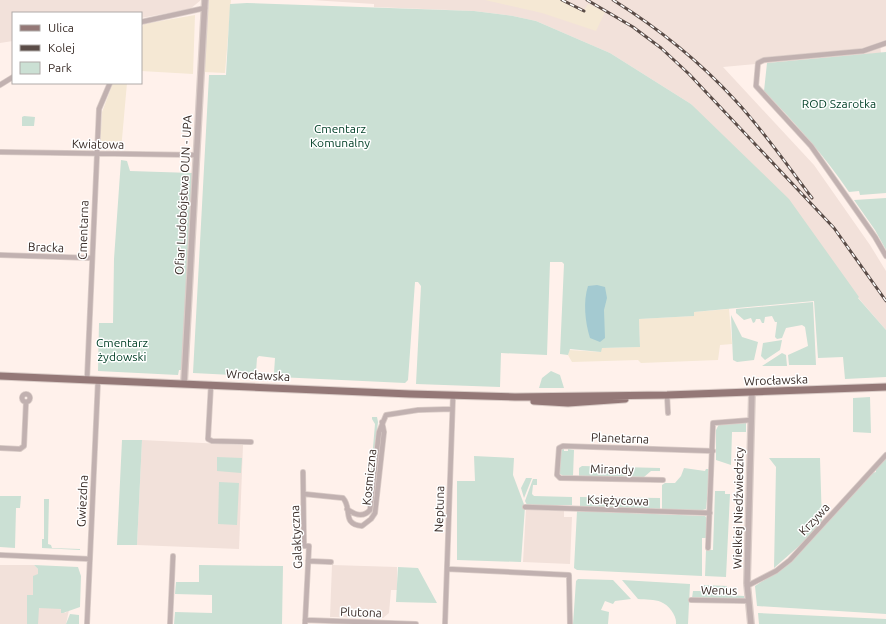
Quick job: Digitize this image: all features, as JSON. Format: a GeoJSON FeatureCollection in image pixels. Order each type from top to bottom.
{"type":"FeatureCollection","features":[{"type":"Feature","properties":{"kind":"main road","name":"Wrocławska"},"geometry":{"type":"LineString","coordinates":[[0,376],[211,384],[453,396],[515,397],[667,395],[886,387]]}},
{"type":"Feature","properties":{"kind":"street","name":"Ofiar Ludobójstwa OUN - UPA"},"geometry":{"type":"LineString","coordinates":[[184,383],[205,0]]}},
{"type":"Feature","properties":{"kind":"street"},"geometry":{"type":"LineString","coordinates":[[142,22],[205,8]]}},
{"type":"Feature","properties":{"kind":"street"},"geometry":{"type":"LineString","coordinates":[[886,43],[863,51],[764,60],[758,64],[756,86],[812,146],[875,237],[886,256]]}},
{"type":"Feature","properties":{"kind":"street"},"geometry":{"type":"LineString","coordinates":[[0,85],[12,77]]}},
{"type":"Feature","properties":{"kind":"street","name":"Cmentarna"},"geometry":{"type":"LineString","coordinates":[[87,380],[95,154],[99,109],[110,84]]}},
{"type":"Feature","properties":{"kind":"street","name":"Kwiatowa"},"geometry":{"type":"LineString","coordinates":[[0,152],[196,155]]}},
{"type":"Feature","properties":{"kind":"street","name":"Bracka"},"geometry":{"type":"LineString","coordinates":[[0,255],[92,258]]}},
{"type":"Feature","properties":{"kind":"street","name":"Gwiezdna"},"geometry":{"type":"LineString","coordinates":[[87,624],[98,380]]}},
{"type":"Feature","properties":{"kind":"street"},"geometry":{"type":"LineString","coordinates":[[211,384],[207,437],[210,440],[251,442]]}},
{"type":"Feature","properties":{"kind":"street","name":"Wielkiej Niedźwiedzicy"},"geometry":{"type":"LineString","coordinates":[[751,624],[747,586],[752,392]]}},
{"type":"Feature","properties":{"kind":"street"},"geometry":{"type":"LineString","coordinates":[[667,395],[668,413]]}},
{"type":"Feature","properties":{"kind":"street","name":"Neptuna"},"geometry":{"type":"LineString","coordinates":[[445,624],[453,396]]}},
{"type":"Feature","properties":{"kind":"street"},"geometry":{"type":"LineString","coordinates":[[0,448],[20,449],[24,446],[26,402]]}},
{"type":"Feature","properties":{"kind":"street"},"geometry":{"type":"LineString","coordinates":[[347,509],[354,515],[367,514],[370,510],[376,454],[382,420],[386,415],[394,413],[452,409]]}},
{"type":"Feature","properties":{"kind":"street","name":"Kosmiczna"},"geometry":{"type":"LineString","coordinates":[[304,494],[343,498],[346,502],[350,521],[357,526],[366,524],[375,513],[384,432],[382,420]]}},
{"type":"Feature","properties":{"kind":"street"},"geometry":{"type":"LineString","coordinates":[[708,548],[713,423],[751,420]]}},
{"type":"Feature","properties":{"kind":"street","name":"Planetarna"},"geometry":{"type":"LineString","coordinates":[[560,478],[557,475],[560,446],[713,451]]}},
{"type":"Feature","properties":{"kind":"street","name":"Krzywa"},"geometry":{"type":"LineString","coordinates":[[747,586],[772,574],[790,560],[886,455]]}},
{"type":"Feature","properties":{"kind":"street","name":"Galaktyczna"},"geometry":{"type":"LineString","coordinates":[[303,472],[304,546],[309,546],[305,622]]}},
{"type":"Feature","properties":{"kind":"street","name":"Mirandy"},"geometry":{"type":"LineString","coordinates":[[560,478],[663,480]]}},
{"type":"Feature","properties":{"kind":"street","name":"Księżycowa"},"geometry":{"type":"LineString","coordinates":[[525,507],[710,513]]}},
{"type":"Feature","properties":{"kind":"street"},"geometry":{"type":"LineString","coordinates":[[0,555],[90,559]]}},
{"type":"Feature","properties":{"kind":"street"},"geometry":{"type":"LineString","coordinates":[[170,624],[172,556]]}},
{"type":"Feature","properties":{"kind":"street"},"geometry":{"type":"LineString","coordinates":[[308,561],[331,562]]}},
{"type":"Feature","properties":{"kind":"street"},"geometry":{"type":"LineString","coordinates":[[447,569],[569,575],[570,624]]}},
{"type":"Feature","properties":{"kind":"street","name":"Wenus"},"geometry":{"type":"LineString","coordinates":[[691,600],[748,601]]}},
{"type":"Feature","properties":{"kind":"street","name":"Plutona"},"geometry":{"type":"LineString","coordinates":[[305,622],[416,624]]}},
{"type":"Feature","properties":{"kind":"shaded area"},"geometry":{"type":"Polygon","coordinates":[[[0,0],[201,0],[190,9],[142,18],[142,12],[12,12],[12,41],[0,43],[0,0]]]}},
{"type":"Feature","properties":{"kind":"shaded area"},"geometry":{"type":"Polygon","coordinates":[[[209,0],[231,0],[225,73],[204,72],[209,0]]]}},
{"type":"Feature","properties":{"kind":"shaded area"},"geometry":{"type":"Polygon","coordinates":[[[312,0],[886,0],[886,41],[880,42],[881,53],[723,67],[814,165],[870,245],[886,271],[886,330],[691,104],[610,53],[536,21],[513,16],[474,11],[374,7],[374,4],[312,0]]]}},
{"type":"Feature","properties":{"kind":"shaded area"},"geometry":{"type":"Polygon","coordinates":[[[485,0],[566,0],[584,10],[588,4],[605,12],[596,31],[542,13],[485,0]]]}},
{"type":"Feature","properties":{"kind":"shaded area"},"geometry":{"type":"Polygon","coordinates":[[[195,15],[193,74],[142,71],[142,27],[144,24],[195,15]]]}},
{"type":"Feature","properties":{"kind":"shaded area"},"geometry":{"type":"Polygon","coordinates":[[[113,84],[127,84],[121,150],[102,148],[100,146],[102,112],[113,84]]]}},
{"type":"Feature","properties":{"kind":"shaded area"},"geometry":{"type":"Polygon","coordinates":[[[729,309],[732,344],[720,345],[718,360],[641,363],[638,360],[572,362],[568,355],[569,350],[601,352],[601,348],[640,347],[639,319],[694,316],[694,312],[729,309]]]}},
{"type":"Feature","properties":{"kind":"shaded area"},"geometry":{"type":"Polygon","coordinates":[[[142,440],[243,445],[239,549],[137,545],[142,440]]]}},
{"type":"Feature","properties":{"kind":"shaded area"},"geometry":{"type":"Polygon","coordinates":[[[526,509],[564,510],[564,517],[572,517],[570,564],[523,562],[526,509]]]}},
{"type":"Feature","properties":{"kind":"shaded area"},"geometry":{"type":"Polygon","coordinates":[[[0,565],[34,565],[38,569],[38,574],[61,609],[65,613],[69,610],[66,624],[0,624],[0,565]]]}},
{"type":"Feature","properties":{"kind":"shaded area"},"geometry":{"type":"Polygon","coordinates":[[[332,565],[397,567],[397,590],[391,590],[389,613],[383,618],[330,617],[332,565]]]}},
{"type":"Feature","properties":{"kind":"green space","name":"Cmentarz Komunalny"},"geometry":{"type":"Polygon","coordinates":[[[247,3],[474,11],[513,16],[536,21],[610,53],[691,104],[789,199],[859,297],[858,298],[886,330],[886,377],[845,379],[843,357],[818,358],[814,301],[694,312],[694,316],[639,319],[640,347],[602,348],[601,352],[570,349],[568,355],[560,354],[564,264],[562,262],[550,262],[547,355],[501,353],[500,387],[416,384],[421,286],[418,282],[415,282],[408,380],[405,383],[278,377],[278,373],[274,373],[275,358],[259,356],[257,358],[256,372],[252,372],[252,376],[193,373],[209,75],[226,75],[230,4],[247,3]]]}},
{"type":"Feature","properties":{"kind":"green space","name":"ROD Szarotka"},"geometry":{"type":"Polygon","coordinates":[[[886,52],[886,193],[860,195],[859,191],[849,192],[809,140],[764,91],[767,63],[886,52]]]}},
{"type":"Feature","properties":{"kind":"green space"},"geometry":{"type":"Polygon","coordinates":[[[22,117],[35,117],[34,126],[22,126],[22,117]]]}},
{"type":"Feature","properties":{"kind":"green space","name":"Cmentarz żydowski"},"geometry":{"type":"Polygon","coordinates":[[[121,160],[127,161],[130,171],[192,173],[182,370],[179,370],[178,375],[98,371],[99,323],[113,323],[114,259],[121,160]]]}},
{"type":"Feature","properties":{"kind":"green space"},"geometry":{"type":"Polygon","coordinates":[[[886,198],[886,250],[875,230],[854,200],[886,198]]]}},
{"type":"Feature","properties":{"kind":"green space"},"geometry":{"type":"Polygon","coordinates":[[[813,302],[816,365],[789,365],[788,355],[808,346],[805,327],[802,325],[786,328],[782,338],[777,339],[775,337],[777,322],[775,322],[772,316],[765,317],[764,323],[762,323],[760,319],[756,319],[753,323],[751,318],[744,320],[736,313],[736,309],[813,302]]]}},
{"type":"Feature","properties":{"kind":"green space"},"geometry":{"type":"Polygon","coordinates":[[[731,315],[742,337],[758,342],[754,360],[737,362],[733,360],[731,315]]]}},
{"type":"Feature","properties":{"kind":"green space"},"geometry":{"type":"Polygon","coordinates":[[[782,340],[780,350],[765,360],[761,356],[763,343],[782,340]]]}},
{"type":"Feature","properties":{"kind":"green space"},"geometry":{"type":"Polygon","coordinates":[[[782,353],[786,355],[787,366],[762,366],[782,353]]]}},
{"type":"Feature","properties":{"kind":"green space"},"geometry":{"type":"Polygon","coordinates":[[[551,371],[560,375],[564,388],[539,388],[542,378],[551,371]]]}},
{"type":"Feature","properties":{"kind":"green space"},"geometry":{"type":"Polygon","coordinates":[[[870,397],[871,433],[853,432],[853,398],[870,397]]]}},
{"type":"Feature","properties":{"kind":"green space"},"geometry":{"type":"Polygon","coordinates":[[[372,417],[377,417],[378,422],[369,494],[375,424],[372,417]]]}},
{"type":"Feature","properties":{"kind":"green space"},"geometry":{"type":"Polygon","coordinates":[[[746,422],[746,432],[732,432],[731,465],[716,460],[716,430],[719,424],[746,422]]]}},
{"type":"Feature","properties":{"kind":"green space"},"geometry":{"type":"Polygon","coordinates":[[[122,440],[142,440],[137,545],[117,545],[122,440]]]}},
{"type":"Feature","properties":{"kind":"green space"},"geometry":{"type":"Polygon","coordinates":[[[564,449],[564,451],[568,451],[568,449],[574,450],[573,476],[563,476],[559,473],[560,450],[564,449]]]}},
{"type":"Feature","properties":{"kind":"green space"},"geometry":{"type":"Polygon","coordinates":[[[474,456],[514,458],[513,475],[525,507],[521,562],[457,560],[457,481],[475,481],[474,456]]]}},
{"type":"Feature","properties":{"kind":"green space"},"geometry":{"type":"Polygon","coordinates":[[[217,457],[242,458],[241,473],[217,471],[217,457]]]}},
{"type":"Feature","properties":{"kind":"green space"},"geometry":{"type":"Polygon","coordinates":[[[769,458],[820,458],[822,523],[774,568],[776,467],[769,458]]]}},
{"type":"Feature","properties":{"kind":"green space"},"geometry":{"type":"Polygon","coordinates":[[[886,458],[886,614],[757,606],[755,586],[781,569],[872,473],[876,472],[876,468],[886,458]]]}},
{"type":"Feature","properties":{"kind":"green space"},"geometry":{"type":"Polygon","coordinates":[[[582,466],[660,468],[660,471],[651,471],[644,477],[579,476],[579,468],[582,466]]]}},
{"type":"Feature","properties":{"kind":"green space"},"geometry":{"type":"Polygon","coordinates":[[[684,468],[705,471],[706,469],[710,469],[706,509],[699,511],[662,509],[662,485],[665,483],[675,483],[681,476],[684,468]]]}},
{"type":"Feature","properties":{"kind":"green space"},"geometry":{"type":"Polygon","coordinates":[[[526,478],[532,478],[524,498],[521,488],[526,478]]]}},
{"type":"Feature","properties":{"kind":"green space"},"geometry":{"type":"Polygon","coordinates":[[[533,479],[537,479],[537,485],[533,485],[532,494],[534,496],[572,497],[572,505],[527,505],[525,501],[533,479]]]}},
{"type":"Feature","properties":{"kind":"green space"},"geometry":{"type":"Polygon","coordinates":[[[219,482],[239,483],[237,525],[218,524],[219,482]]]}},
{"type":"Feature","properties":{"kind":"green space"},"geometry":{"type":"Polygon","coordinates":[[[715,491],[725,491],[725,494],[730,494],[726,577],[705,576],[706,550],[713,550],[715,491]]]}},
{"type":"Feature","properties":{"kind":"green space"},"geometry":{"type":"Polygon","coordinates":[[[0,496],[21,496],[20,508],[16,508],[15,548],[0,547],[0,496]]]}},
{"type":"Feature","properties":{"kind":"green space"},"geometry":{"type":"Polygon","coordinates":[[[580,497],[660,498],[660,510],[580,507],[580,497]]]}},
{"type":"Feature","properties":{"kind":"green space"},"geometry":{"type":"Polygon","coordinates":[[[44,499],[49,499],[48,544],[51,545],[52,548],[80,550],[42,548],[42,539],[44,539],[44,499]]]}},
{"type":"Feature","properties":{"kind":"green space"},"geometry":{"type":"Polygon","coordinates":[[[577,511],[705,516],[708,519],[707,538],[702,538],[702,576],[577,570],[574,568],[577,511]]]}},
{"type":"Feature","properties":{"kind":"green space"},"geometry":{"type":"Polygon","coordinates":[[[34,565],[78,567],[81,576],[80,607],[63,613],[61,613],[61,609],[39,608],[38,624],[27,624],[27,595],[33,595],[33,576],[38,574],[38,569],[34,565]]]}},
{"type":"Feature","properties":{"kind":"green space"},"geometry":{"type":"Polygon","coordinates":[[[199,565],[283,566],[282,624],[174,624],[175,612],[212,613],[212,595],[175,594],[176,582],[199,582],[199,565]]]}},
{"type":"Feature","properties":{"kind":"green space"},"geometry":{"type":"Polygon","coordinates":[[[398,567],[418,568],[437,603],[396,602],[398,567]]]}},
{"type":"Feature","properties":{"kind":"green space"},"geometry":{"type":"Polygon","coordinates":[[[578,579],[613,580],[631,599],[615,601],[613,604],[605,601],[601,610],[609,612],[608,624],[573,624],[576,581],[578,579]]]}},
{"type":"Feature","properties":{"kind":"green space"},"geometry":{"type":"Polygon","coordinates":[[[622,580],[690,584],[688,624],[676,624],[674,614],[664,603],[656,600],[638,599],[622,580]]]}},
{"type":"Feature","properties":{"kind":"green space"},"geometry":{"type":"Polygon","coordinates":[[[704,585],[727,586],[727,595],[744,596],[744,600],[692,598],[693,591],[704,591],[704,585]]]}},
{"type":"Feature","properties":{"kind":"green space"},"geometry":{"type":"Polygon","coordinates":[[[758,613],[886,619],[886,624],[759,624],[758,613]]]}},
{"type":"Feature","properties":{"kind":"green space"},"geometry":{"type":"Polygon","coordinates":[[[70,614],[79,615],[79,624],[66,624],[70,614]]]}},
{"type":"Feature","properties":{"kind":"water"},"geometry":{"type":"Polygon","coordinates":[[[597,285],[605,287],[607,298],[604,310],[605,338],[600,342],[590,338],[585,312],[586,292],[588,286],[597,285]]]}},
{"type":"Feature","properties":{"kind":"railway"},"geometry":{"type":"LineString","coordinates":[[562,0],[584,11]]}},
{"type":"Feature","properties":{"kind":"railway"},"geometry":{"type":"LineString","coordinates":[[587,0],[633,27],[661,48],[689,74],[834,228],[886,301]]}},
{"type":"Feature","properties":{"kind":"railway"},"geometry":{"type":"LineString","coordinates":[[613,0],[662,34],[707,72],[755,123],[812,198]]}}]}
